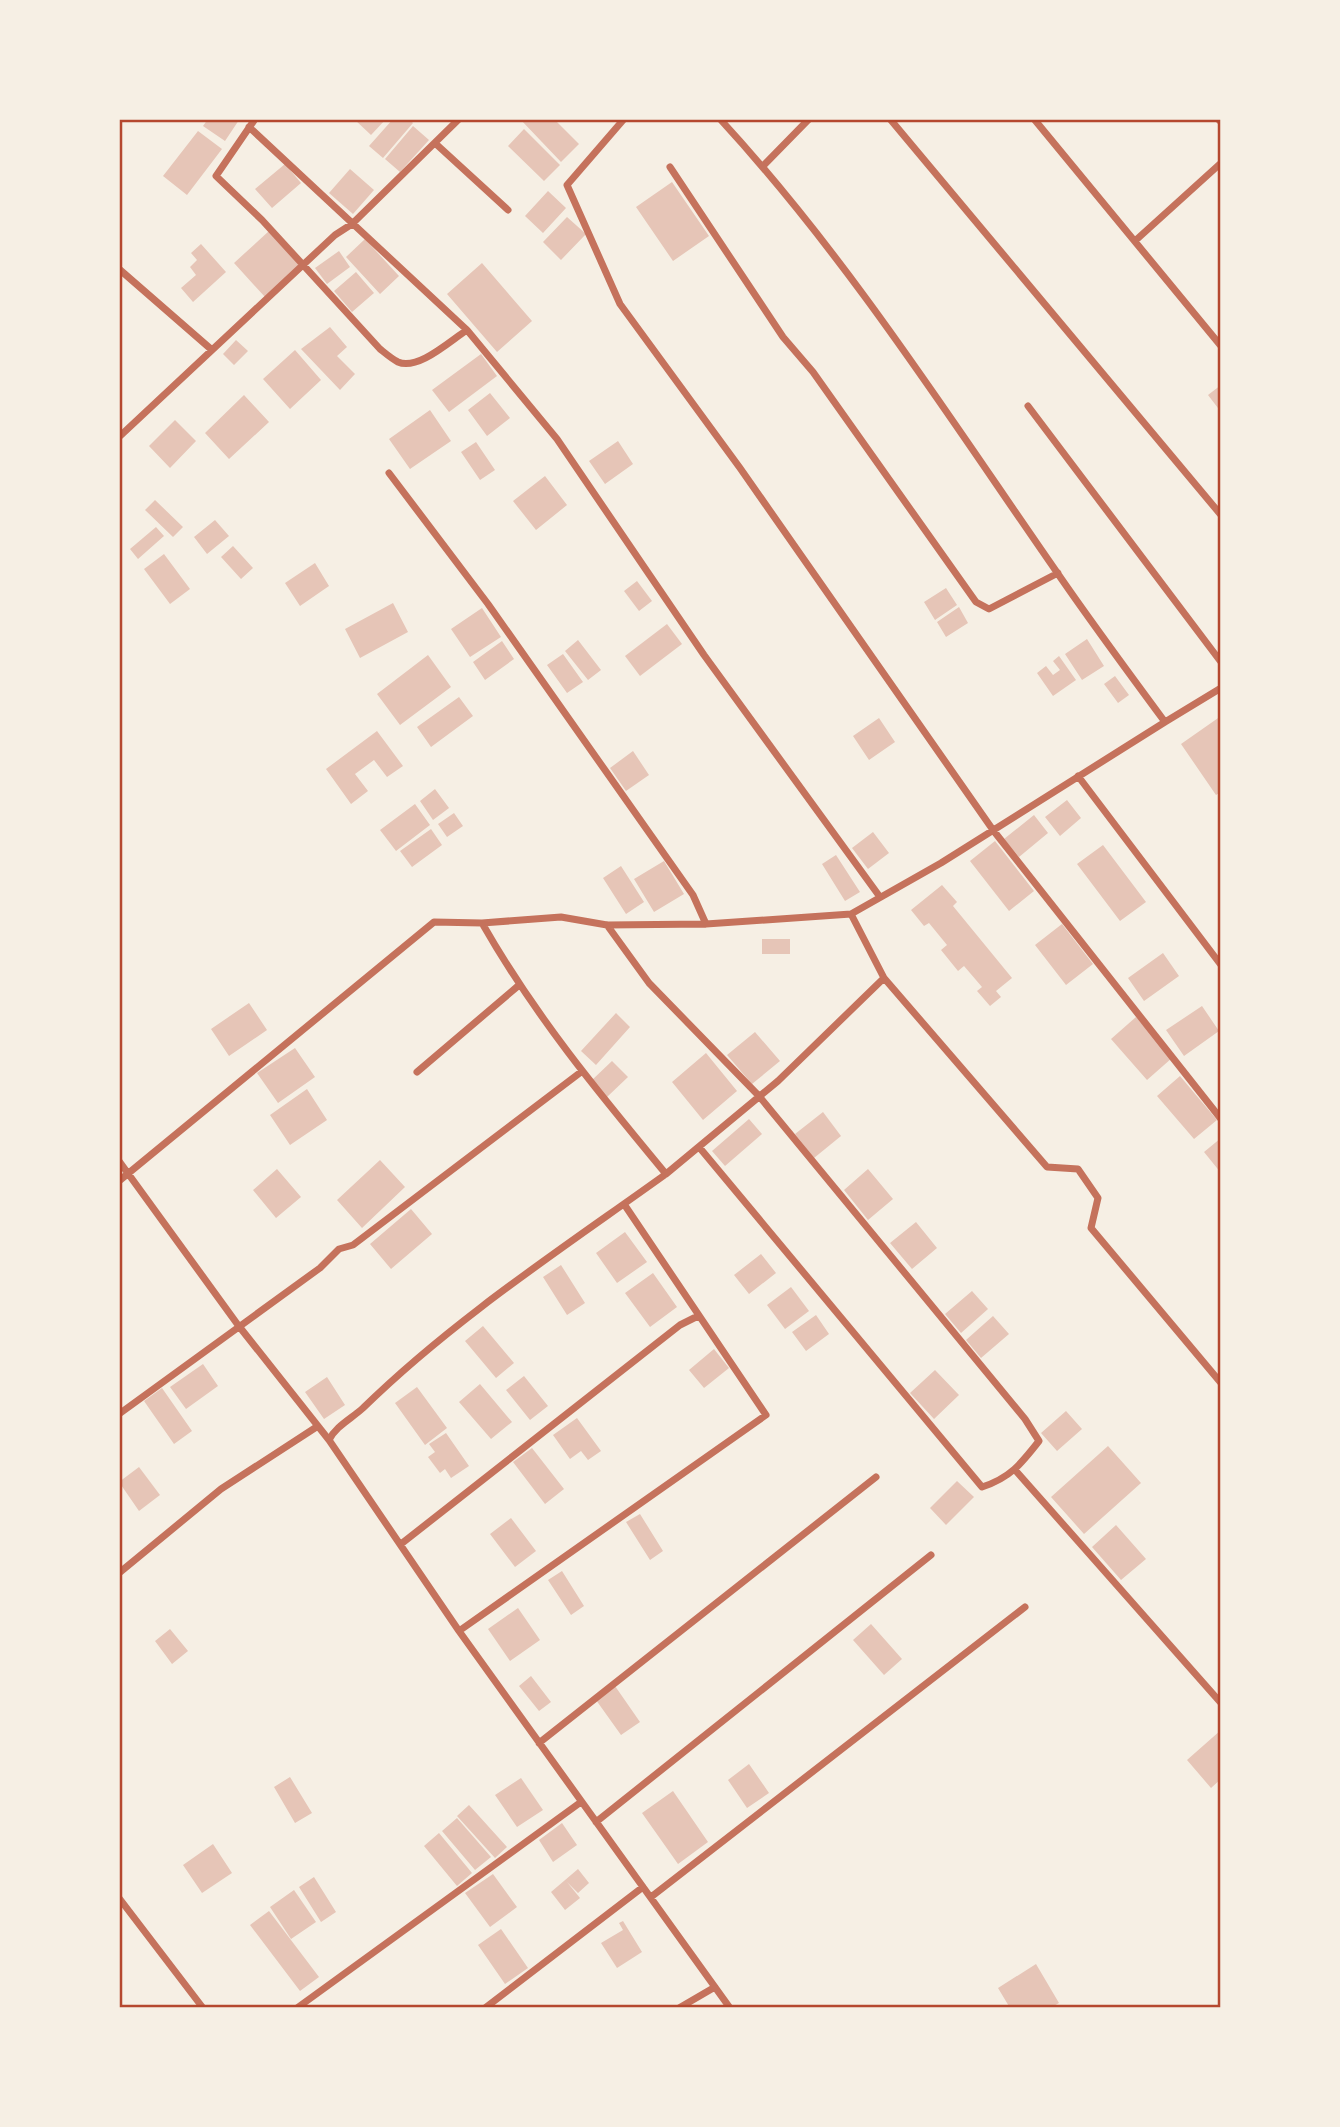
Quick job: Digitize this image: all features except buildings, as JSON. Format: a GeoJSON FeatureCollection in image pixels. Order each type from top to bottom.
{"type":"FeatureCollection","features":[{"type":"Feature","properties":{"kind":"street"},"geometry":{"type":"LineString","coordinates":[[255,119],[216,176],[380,349],[400,363],[409,364],[424,358],[467,330]]}},
{"type":"Feature","properties":{"kind":"street"},"geometry":{"type":"LineString","coordinates":[[119,437],[303,265],[352,224],[459,119]]}},
{"type":"Feature","properties":{"kind":"street"},"geometry":{"type":"LineString","coordinates":[[624,119],[567,185],[620,304],[748,479],[993,830],[1221,1119]]}},
{"type":"Feature","properties":{"kind":"street"},"geometry":{"type":"LineString","coordinates":[[720,119],[780,184],[934,393],[1165,722]]}},
{"type":"Feature","properties":{"kind":"street"},"geometry":{"type":"LineString","coordinates":[[763,166],[809,119]]}},
{"type":"Feature","properties":{"kind":"street"},"geometry":{"type":"LineString","coordinates":[[890,119],[1221,515]]}},
{"type":"Feature","properties":{"kind":"street"},"geometry":{"type":"LineString","coordinates":[[1034,119],[1220,344]]}},
{"type":"Feature","properties":{"kind":"street"},"geometry":{"type":"LineString","coordinates":[[249,127],[467,330],[557,439],[704,655],[880,897]]}},
{"type":"Feature","properties":{"kind":"street"},"geometry":{"type":"LineString","coordinates":[[436,144],[508,210]]}},
{"type":"Feature","properties":{"kind":"street"},"geometry":{"type":"LineString","coordinates":[[1136,240],[1221,163]]}},
{"type":"Feature","properties":{"kind":"street"},"geometry":{"type":"LineString","coordinates":[[670,167],[783,337],[813,372],[976,602],[989,609],[1058,573]]}},
{"type":"Feature","properties":{"kind":"street"},"geometry":{"type":"LineString","coordinates":[[119,268],[212,350]]}},
{"type":"Feature","properties":{"kind":"street"},"geometry":{"type":"LineString","coordinates":[[1028,406],[1221,662]]}},
{"type":"Feature","properties":{"kind":"street"},"geometry":{"type":"LineString","coordinates":[[389,473],[488,604],[646,828],[693,895],[706,924]]}},
{"type":"Feature","properties":{"kind":"street"},"geometry":{"type":"LineString","coordinates":[[119,1181],[434,922],[482,923],[561,917],[607,925],[706,924],[851,914],[993,830],[1221,688]]}},
{"type":"Feature","properties":{"kind":"street"},"geometry":{"type":"LineString","coordinates":[[1079,776],[1221,965]]}},
{"type":"Feature","properties":{"kind":"street"},"geometry":{"type":"LineString","coordinates":[[851,914],[884,978],[1047,1167],[1078,1169],[1098,1198],[1091,1228],[1221,1383]]}},
{"type":"Feature","properties":{"kind":"street"},"geometry":{"type":"LineString","coordinates":[[482,923],[518,986],[581,1072],[666,1174]]}},
{"type":"Feature","properties":{"kind":"street"},"geometry":{"type":"LineString","coordinates":[[607,925],[649,983],[759,1096],[1025,1419],[1039,1441],[1016,1471],[1001,1481],[982,1487],[699,1146]]}},
{"type":"Feature","properties":{"kind":"street"},"geometry":{"type":"LineString","coordinates":[[329,1440],[334,1430],[352,1419],[386,1386],[477,1311],[666,1174],[759,1096],[884,978]]}},
{"type":"Feature","properties":{"kind":"street"},"geometry":{"type":"LineString","coordinates":[[417,1072],[518,986]]}},
{"type":"Feature","properties":{"kind":"street"},"geometry":{"type":"LineString","coordinates":[[119,1414],[320,1268],[339,1250],[354,1245],[581,1072]]}},
{"type":"Feature","properties":{"kind":"street"},"geometry":{"type":"LineString","coordinates":[[119,1161],[239,1325],[329,1440],[459,1631],[730,2008]]}},
{"type":"Feature","properties":{"kind":"street"},"geometry":{"type":"LineString","coordinates":[[459,1631],[766,1415],[624,1204]]}},
{"type":"Feature","properties":{"kind":"street"},"geometry":{"type":"LineString","coordinates":[[401,1544],[680,1325],[698,1317]]}},
{"type":"Feature","properties":{"kind":"street"},"geometry":{"type":"LineString","coordinates":[[119,1573],[220,1489],[318,1426]]}},
{"type":"Feature","properties":{"kind":"street"},"geometry":{"type":"LineString","coordinates":[[1016,1471],[1221,1703]]}},
{"type":"Feature","properties":{"kind":"street"},"geometry":{"type":"LineString","coordinates":[[539,1743],[876,1477]]}},
{"type":"Feature","properties":{"kind":"street"},"geometry":{"type":"LineString","coordinates":[[596,1822],[931,1555]]}},
{"type":"Feature","properties":{"kind":"street"},"geometry":{"type":"LineString","coordinates":[[651,1897],[1025,1607]]}},
{"type":"Feature","properties":{"kind":"street"},"geometry":{"type":"LineString","coordinates":[[296,2008],[582,1802]]}},
{"type":"Feature","properties":{"kind":"street"},"geometry":{"type":"LineString","coordinates":[[485,2008],[643,1887]]}},
{"type":"Feature","properties":{"kind":"street"},"geometry":{"type":"LineString","coordinates":[[119,1898],[203,2008]]}},
{"type":"Feature","properties":{"kind":"street"},"geometry":{"type":"LineString","coordinates":[[679,2008],[715,1987]]}}]}
